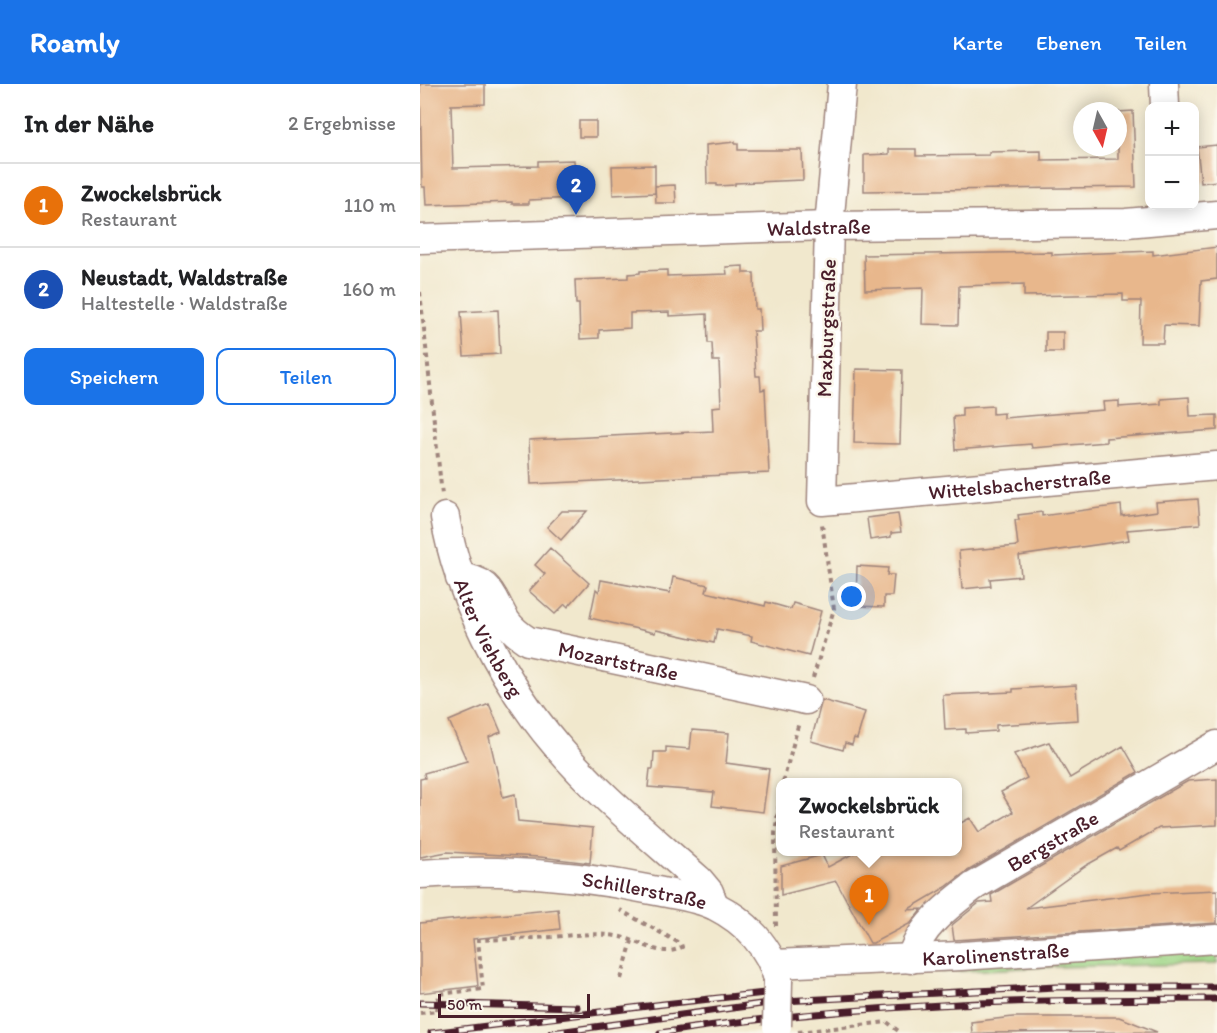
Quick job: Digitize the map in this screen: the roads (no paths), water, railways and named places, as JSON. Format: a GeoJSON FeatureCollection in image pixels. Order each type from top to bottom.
{"type":"FeatureCollection","features":[{"type":"Feature","properties":{"kind":"street","name":"Maxburgstraße"},"geometry":{"type":"LineString","coordinates":[[822,514],[829,226],[842,84]]}},
{"type":"Feature","properties":{"kind":"street"},"geometry":{"type":"LineString","coordinates":[[1164,84],[1165,102]]}},
{"type":"Feature","properties":{"kind":"street","name":"Waldstraße"},"geometry":{"type":"LineString","coordinates":[[420,239],[829,226],[1052,224],[1172,212],[1217,215]]}},
{"type":"Feature","properties":{"kind":"street","name":"Wittelsbacherstraße"},"geometry":{"type":"LineString","coordinates":[[822,514],[1217,466]]}},
{"type":"Feature","properties":{"kind":"street","name":"Alter Viehberg"},"geometry":{"type":"LineString","coordinates":[[445,517],[452,554],[460,578],[506,674],[556,745],[585,776],[699,880],[710,892],[714,905]]}},
{"type":"Feature","properties":{"kind":"street","name":"Mozartstraße"},"geometry":{"type":"LineString","coordinates":[[460,578],[478,580],[488,587],[507,623],[528,641],[795,698]]}},
{"type":"Feature","properties":{"kind":"street","name":"Bergstraße"},"geometry":{"type":"LineString","coordinates":[[911,959],[914,948],[926,930],[974,886],[1217,745]]}},
{"type":"Feature","properties":{"kind":"street","name":"Schillerstraße"},"geometry":{"type":"LineString","coordinates":[[420,874],[465,871],[548,873],[615,882],[714,905],[738,921],[761,943],[776,972]]}},
{"type":"Feature","properties":{"kind":"street","name":"Karolinenstraße"},"geometry":{"type":"LineString","coordinates":[[776,972],[911,959],[1217,939]]}},
{"type":"Feature","properties":{"kind":"street"},"geometry":{"type":"LineString","coordinates":[[776,972],[783,1030]]}},
{"type":"Feature","properties":{"kind":"railway"},"geometry":{"type":"LineString","coordinates":[[551,1033],[783,1001],[1056,987],[1217,987]]}},
{"type":"Feature","properties":{"kind":"railway"},"geometry":{"type":"LineString","coordinates":[[431,1033],[664,1004],[765,993],[788,993]]}},
{"type":"Feature","properties":{"kind":"railway"},"geometry":{"type":"LineString","coordinates":[[660,1033],[798,1015],[868,1009],[1077,1000],[1217,999]]}},
{"type":"Feature","properties":{"kind":"railway"},"geometry":{"type":"LineString","coordinates":[[420,1003],[577,1007]]}},
{"type":"Feature","properties":{"kind":"place","name":"Neustadt, Waldstraße"},"geometry":{"type":"Point","coordinates":[576,215]}},
{"type":"Feature","properties":{"kind":"place","name":"Zwockelsbrück"},"geometry":{"type":"Point","coordinates":[869,925]}}]}
